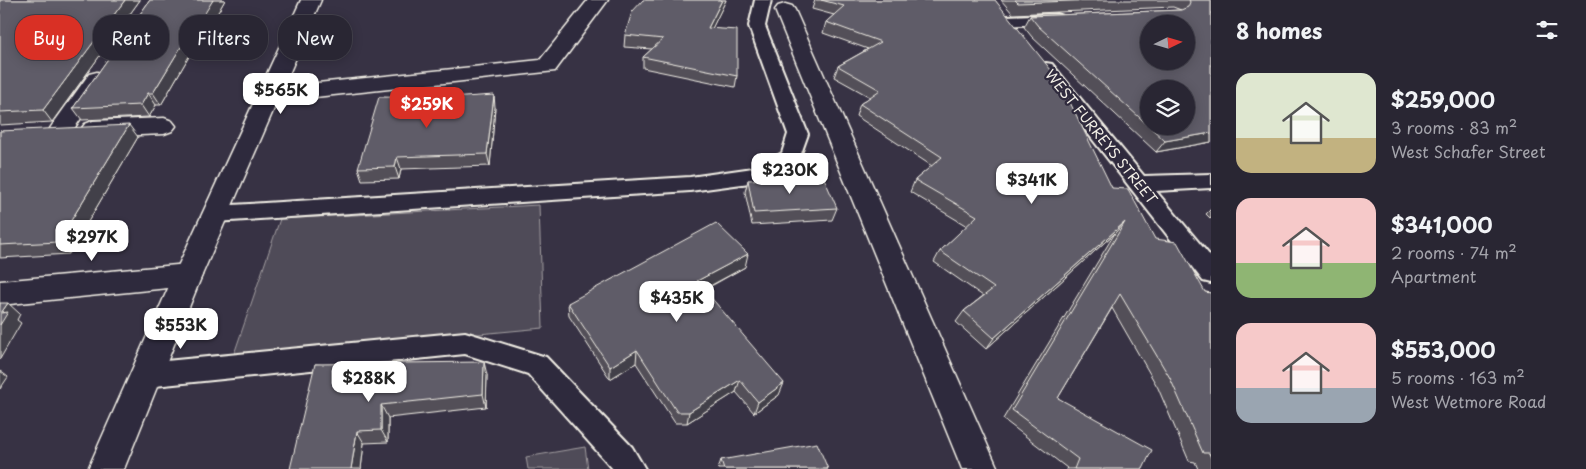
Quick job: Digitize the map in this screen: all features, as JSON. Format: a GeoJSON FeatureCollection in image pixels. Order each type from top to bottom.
{"type":"FeatureCollection","features":[{"type":"Feature","properties":{"kind":"street"},"geometry":{"type":"LineString","coordinates":[[106,469],[188,275],[311,0]]}},
{"type":"Feature","properties":{"kind":"street"},"geometry":{"type":"LineString","coordinates":[[269,95],[547,66],[598,0]]}},
{"type":"Feature","properties":{"kind":"street"},"geometry":{"type":"LineString","coordinates":[[774,5],[980,469]]}},
{"type":"Feature","properties":{"kind":"street"},"geometry":{"type":"LineString","coordinates":[[106,65],[52,131],[164,126]]}},
{"type":"Feature","properties":{"kind":"street"},"geometry":{"type":"LineString","coordinates":[[0,293],[188,275]]}},
{"type":"Feature","properties":{"kind":"lane"},"geometry":{"type":"LineString","coordinates":[[216,214],[690,184],[757,175],[791,157],[798,134],[757,26],[774,5]]}},
{"type":"Feature","properties":{"kind":"lane","name":"WEST FURREYS STREET"},"geometry":{"type":"LineString","coordinates":[[1076,18],[1014,28],[1211,274]]}},
{"type":"Feature","properties":{"kind":"lane"},"geometry":{"type":"LineString","coordinates":[[1139,184],[1211,181]]}},
{"type":"Feature","properties":{"kind":"lane"},"geometry":{"type":"LineString","coordinates":[[145,375],[465,343],[537,365],[622,457],[630,469]]}},
{"type":"Feature","properties":{"kind":"shaded area"},"geometry":{"type":"Polygon","coordinates":[[[539,205],[543,328],[233,357],[280,219],[539,205]]]}},
{"type":"Feature","properties":{"kind":"shaded area"},"geometry":{"type":"Polygon","coordinates":[[[585,447],[588,469],[528,469],[526,457],[585,447]]]}},
{"type":"Feature","properties":{"kind":"building"},"geometry":{"type":"Polygon","coordinates":[[[0,0],[125,0],[114,15],[93,15],[93,43],[83,56],[83,15],[15,15],[15,60],[80,60],[43,110],[0,112],[0,0]]]}},
{"type":"Feature","properties":{"kind":"building"},"geometry":{"type":"Polygon","coordinates":[[[150,0],[213,0],[204,15],[179,15],[179,50],[153,93],[148,93],[141,105],[73,108],[107,60],[169,60],[169,15],[139,15],[150,0]]]}},
{"type":"Feature","properties":{"kind":"building"},"geometry":{"type":"Polygon","coordinates":[[[643,0],[722,0],[708,28],[737,30],[737,76],[643,57],[663,39],[625,35],[632,12],[643,0]]]}},
{"type":"Feature","properties":{"kind":"building"},"geometry":{"type":"Polygon","coordinates":[[[821,0],[995,0],[1059,80],[1112,188],[1128,189],[1155,239],[1177,242],[1205,292],[1211,293],[1211,458],[1209,453],[1203,453],[1170,378],[1120,294],[1058,398],[1152,450],[1143,469],[1074,469],[1078,459],[1012,410],[1125,222],[994,338],[964,311],[994,288],[940,251],[977,216],[915,180],[942,157],[860,104],[880,90],[838,66],[881,42],[826,22],[844,6],[821,0]]]}},
{"type":"Feature","properties":{"kind":"building"},"geometry":{"type":"Polygon","coordinates":[[[1015,0],[1097,0],[1018,3],[1015,0]]]}},
{"type":"Feature","properties":{"kind":"building"},"geometry":{"type":"Polygon","coordinates":[[[1189,0],[1211,0],[1211,133],[1165,141],[1159,135],[1195,135],[1195,80],[1140,80],[1140,118],[1038,26],[1030,16],[1181,10],[1188,7],[1189,0]]]}},
{"type":"Feature","properties":{"kind":"building"},"geometry":{"type":"Polygon","coordinates":[[[494,95],[487,154],[397,157],[395,167],[358,168],[379,97],[450,98],[494,95]]]}},
{"type":"Feature","properties":{"kind":"building"},"geometry":{"type":"Polygon","coordinates":[[[129,125],[58,242],[0,245],[0,131],[129,125]]]}},
{"type":"Feature","properties":{"kind":"building"},"geometry":{"type":"Polygon","coordinates":[[[823,176],[837,208],[754,213],[748,180],[823,176]]]}},
{"type":"Feature","properties":{"kind":"building"},"geometry":{"type":"Polygon","coordinates":[[[716,223],[748,254],[697,281],[784,383],[758,402],[740,380],[689,412],[677,412],[637,350],[610,367],[568,303],[716,223]]]}},
{"type":"Feature","properties":{"kind":"building"},"geometry":{"type":"Polygon","coordinates":[[[0,303],[8,303],[1,313],[8,312],[0,325],[0,303]]]}},
{"type":"Feature","properties":{"kind":"building"},"geometry":{"type":"Polygon","coordinates":[[[484,362],[483,394],[381,405],[381,430],[357,431],[351,469],[290,469],[315,364],[484,362]]]}},
{"type":"Feature","properties":{"kind":"building"},"geometry":{"type":"Polygon","coordinates":[[[817,443],[828,469],[724,469],[721,460],[817,443]]]}}]}
